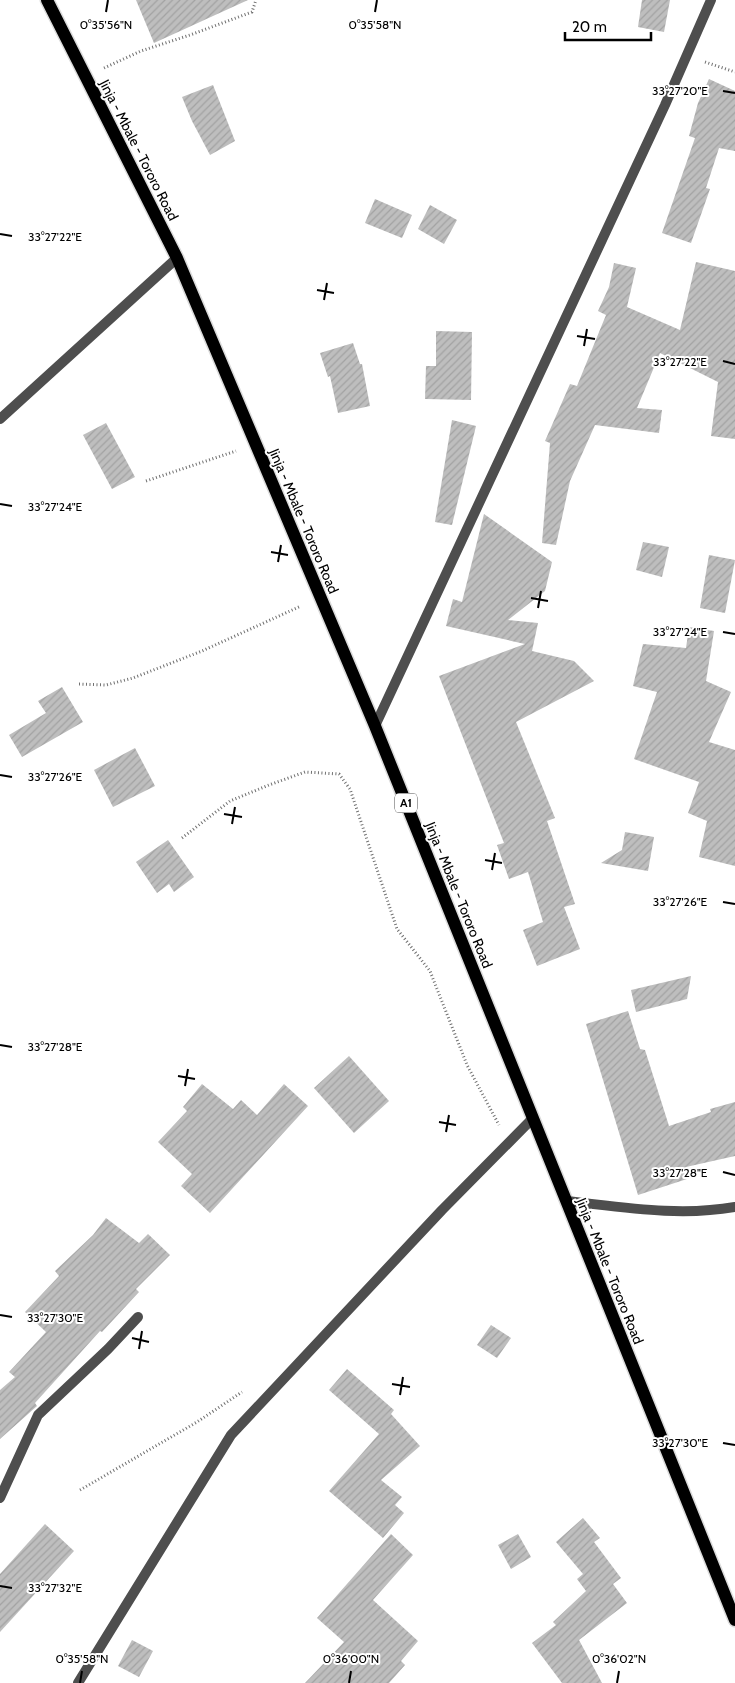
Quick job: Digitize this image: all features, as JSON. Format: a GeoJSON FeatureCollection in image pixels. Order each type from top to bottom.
{"type":"FeatureCollection","features":[{"type":"Feature","properties":{"kind":"main road","name":"Jinja - Mbale - Tororo Road"},"geometry":{"type":"LineString","coordinates":[[47,0],[177,258],[375,726],[735,1620]]}},
{"type":"Feature","properties":{"kind":"street"},"geometry":{"type":"LineString","coordinates":[[375,726],[665,105],[711,0]]}},
{"type":"Feature","properties":{"kind":"street"},"geometry":{"type":"LineString","coordinates":[[0,419],[177,258]]}},
{"type":"Feature","properties":{"kind":"street"},"geometry":{"type":"LineString","coordinates":[[78,1683],[232,1435],[442,1210],[533,1118]]}},
{"type":"Feature","properties":{"kind":"street"},"geometry":{"type":"LineString","coordinates":[[566,1201],[658,1211],[716,1210],[735,1207]]}},
{"type":"Feature","properties":{"kind":"street"},"geometry":{"type":"LineString","coordinates":[[0,1498],[38,1415],[108,1349],[138,1317]]}},
{"type":"Feature","properties":{"kind":"path"},"geometry":{"type":"LineString","coordinates":[[85,76],[141,50],[190,35],[252,12],[256,0]]}},
{"type":"Feature","properties":{"kind":"path"},"geometry":{"type":"LineString","coordinates":[[687,55],[735,72]]}},
{"type":"Feature","properties":{"kind":"path"},"geometry":{"type":"LineString","coordinates":[[146,481],[255,444]]}},
{"type":"Feature","properties":{"kind":"path"},"geometry":{"type":"LineString","coordinates":[[79,684],[106,685],[133,678],[202,651],[320,597]]}},
{"type":"Feature","properties":{"kind":"path"},"geometry":{"type":"LineString","coordinates":[[182,838],[230,801],[269,784],[305,772],[339,774],[350,789],[397,929],[430,971],[467,1065],[509,1143]]}},
{"type":"Feature","properties":{"kind":"path"},"geometry":{"type":"LineString","coordinates":[[80,1490],[198,1422],[243,1392]]}},
{"type":"Feature","properties":{"kind":"building"},"geometry":{"type":"Polygon","coordinates":[[[136,0],[248,0],[154,43],[136,0]]]}},
{"type":"Feature","properties":{"kind":"building"},"geometry":{"type":"Polygon","coordinates":[[[642,0],[670,0],[664,32],[638,27],[642,0]]]}},
{"type":"Feature","properties":{"kind":"building"},"geometry":{"type":"Polygon","coordinates":[[[709,79],[735,91],[735,151],[719,148],[706,188],[710,189],[691,243],[662,233],[695,138],[689,136],[698,103],[709,79]]]}},
{"type":"Feature","properties":{"kind":"building"},"geometry":{"type":"Polygon","coordinates":[[[213,85],[235,141],[210,155],[182,97],[213,85]]]}},
{"type":"Feature","properties":{"kind":"building"},"geometry":{"type":"Polygon","coordinates":[[[375,199],[412,215],[402,238],[365,223],[375,199]]]}},
{"type":"Feature","properties":{"kind":"building"},"geometry":{"type":"Polygon","coordinates":[[[430,205],[457,220],[444,244],[418,229],[430,205]]]}},
{"type":"Feature","properties":{"kind":"building"},"geometry":{"type":"Polygon","coordinates":[[[696,262],[735,271],[735,439],[711,436],[718,382],[660,353],[637,408],[662,410],[659,433],[595,425],[570,481],[556,545],[542,543],[550,443],[545,441],[570,384],[577,386],[606,315],[598,311],[609,287],[614,263],[636,268],[627,307],[680,330],[696,262]]]}},
{"type":"Feature","properties":{"kind":"building"},"geometry":{"type":"Polygon","coordinates":[[[436,331],[472,332],[471,400],[425,399],[426,366],[436,366],[436,331]]]}},
{"type":"Feature","properties":{"kind":"building"},"geometry":{"type":"Polygon","coordinates":[[[353,343],[360,364],[362,364],[370,406],[338,413],[330,376],[328,377],[320,353],[353,343]]]}},
{"type":"Feature","properties":{"kind":"building"},"geometry":{"type":"Polygon","coordinates":[[[452,420],[476,426],[452,525],[435,522],[452,420]]]}},
{"type":"Feature","properties":{"kind":"building"},"geometry":{"type":"Polygon","coordinates":[[[106,423],[135,477],[112,489],[83,435],[106,423]]]}},
{"type":"Feature","properties":{"kind":"building"},"geometry":{"type":"Polygon","coordinates":[[[484,514],[552,562],[545,591],[508,620],[538,623],[532,651],[574,661],[594,681],[516,722],[555,818],[547,821],[575,904],[564,907],[580,949],[537,966],[523,930],[543,922],[528,872],[509,879],[497,845],[504,843],[439,676],[525,644],[446,626],[453,599],[462,602],[484,514]]]}},
{"type":"Feature","properties":{"kind":"building"},"geometry":{"type":"Polygon","coordinates":[[[643,542],[669,547],[662,577],[636,570],[643,542]]]}},
{"type":"Feature","properties":{"kind":"building"},"geometry":{"type":"Polygon","coordinates":[[[709,555],[735,560],[725,613],[700,608],[709,555]]]}},
{"type":"Feature","properties":{"kind":"building"},"geometry":{"type":"Polygon","coordinates":[[[689,627],[714,631],[706,681],[731,692],[709,742],[735,750],[735,866],[699,857],[707,821],[688,813],[699,782],[634,759],[657,692],[633,686],[643,644],[686,648],[689,627]]]}},
{"type":"Feature","properties":{"kind":"building"},"geometry":{"type":"Polygon","coordinates":[[[62,687],[83,722],[22,757],[9,735],[46,713],[38,701],[62,687]]]}},
{"type":"Feature","properties":{"kind":"building"},"geometry":{"type":"Polygon","coordinates":[[[135,748],[155,786],[113,807],[94,770],[135,748]]]}},
{"type":"Feature","properties":{"kind":"building"},"geometry":{"type":"Polygon","coordinates":[[[625,832],[654,837],[648,871],[601,863],[622,850],[625,832]]]}},
{"type":"Feature","properties":{"kind":"building"},"geometry":{"type":"Polygon","coordinates":[[[168,840],[194,877],[174,892],[169,884],[157,893],[136,862],[168,840]]]}},
{"type":"Feature","properties":{"kind":"building"},"geometry":{"type":"Polygon","coordinates":[[[691,976],[687,999],[636,1012],[631,990],[691,976]]]}},
{"type":"Feature","properties":{"kind":"building"},"geometry":{"type":"Polygon","coordinates":[[[628,1011],[640,1049],[645,1050],[669,1126],[711,1112],[710,1109],[735,1102],[735,1156],[686,1167],[690,1178],[638,1195],[586,1024],[628,1011]]]}},
{"type":"Feature","properties":{"kind":"building"},"geometry":{"type":"Polygon","coordinates":[[[349,1056],[389,1101],[354,1133],[314,1088],[349,1056]]]}},
{"type":"Feature","properties":{"kind":"building"},"geometry":{"type":"Polygon","coordinates":[[[202,1084],[233,1109],[241,1100],[257,1115],[284,1084],[308,1106],[210,1213],[181,1186],[192,1174],[158,1142],[187,1111],[183,1107],[202,1084]]]}},
{"type":"Feature","properties":{"kind":"building"},"geometry":{"type":"Polygon","coordinates":[[[106,1218],[139,1243],[148,1234],[170,1255],[136,1289],[139,1292],[102,1332],[100,1331],[35,1403],[37,1406],[0,1439],[0,1390],[15,1377],[9,1372],[46,1332],[25,1312],[59,1276],[55,1271],[93,1235],[106,1218]]]}},
{"type":"Feature","properties":{"kind":"building"},"geometry":{"type":"Polygon","coordinates":[[[491,1325],[511,1338],[497,1358],[477,1345],[491,1325]]]}},
{"type":"Feature","properties":{"kind":"building"},"geometry":{"type":"Polygon","coordinates":[[[347,1369],[394,1410],[391,1414],[420,1446],[381,1480],[402,1497],[395,1505],[404,1513],[383,1538],[329,1491],[379,1434],[329,1390],[347,1369]]]}},
{"type":"Feature","properties":{"kind":"building"},"geometry":{"type":"Polygon","coordinates":[[[583,1518],[600,1538],[594,1542],[621,1578],[613,1584],[627,1603],[579,1640],[602,1683],[562,1683],[532,1643],[556,1625],[553,1622],[586,1591],[577,1579],[583,1574],[556,1542],[583,1518]]]}},
{"type":"Feature","properties":{"kind":"building"},"geometry":{"type":"Polygon","coordinates":[[[45,1524],[74,1551],[0,1632],[0,1574],[45,1524]]]}},
{"type":"Feature","properties":{"kind":"building"},"geometry":{"type":"Polygon","coordinates":[[[391,1534],[413,1555],[373,1600],[418,1641],[401,1661],[405,1665],[389,1683],[305,1683],[344,1642],[317,1618],[391,1534]]]}},
{"type":"Feature","properties":{"kind":"building"},"geometry":{"type":"Polygon","coordinates":[[[518,1534],[531,1557],[511,1569],[498,1545],[518,1534]]]}},
{"type":"Feature","properties":{"kind":"building"},"geometry":{"type":"Polygon","coordinates":[[[132,1640],[153,1651],[139,1677],[118,1666],[132,1640]]]}}]}
